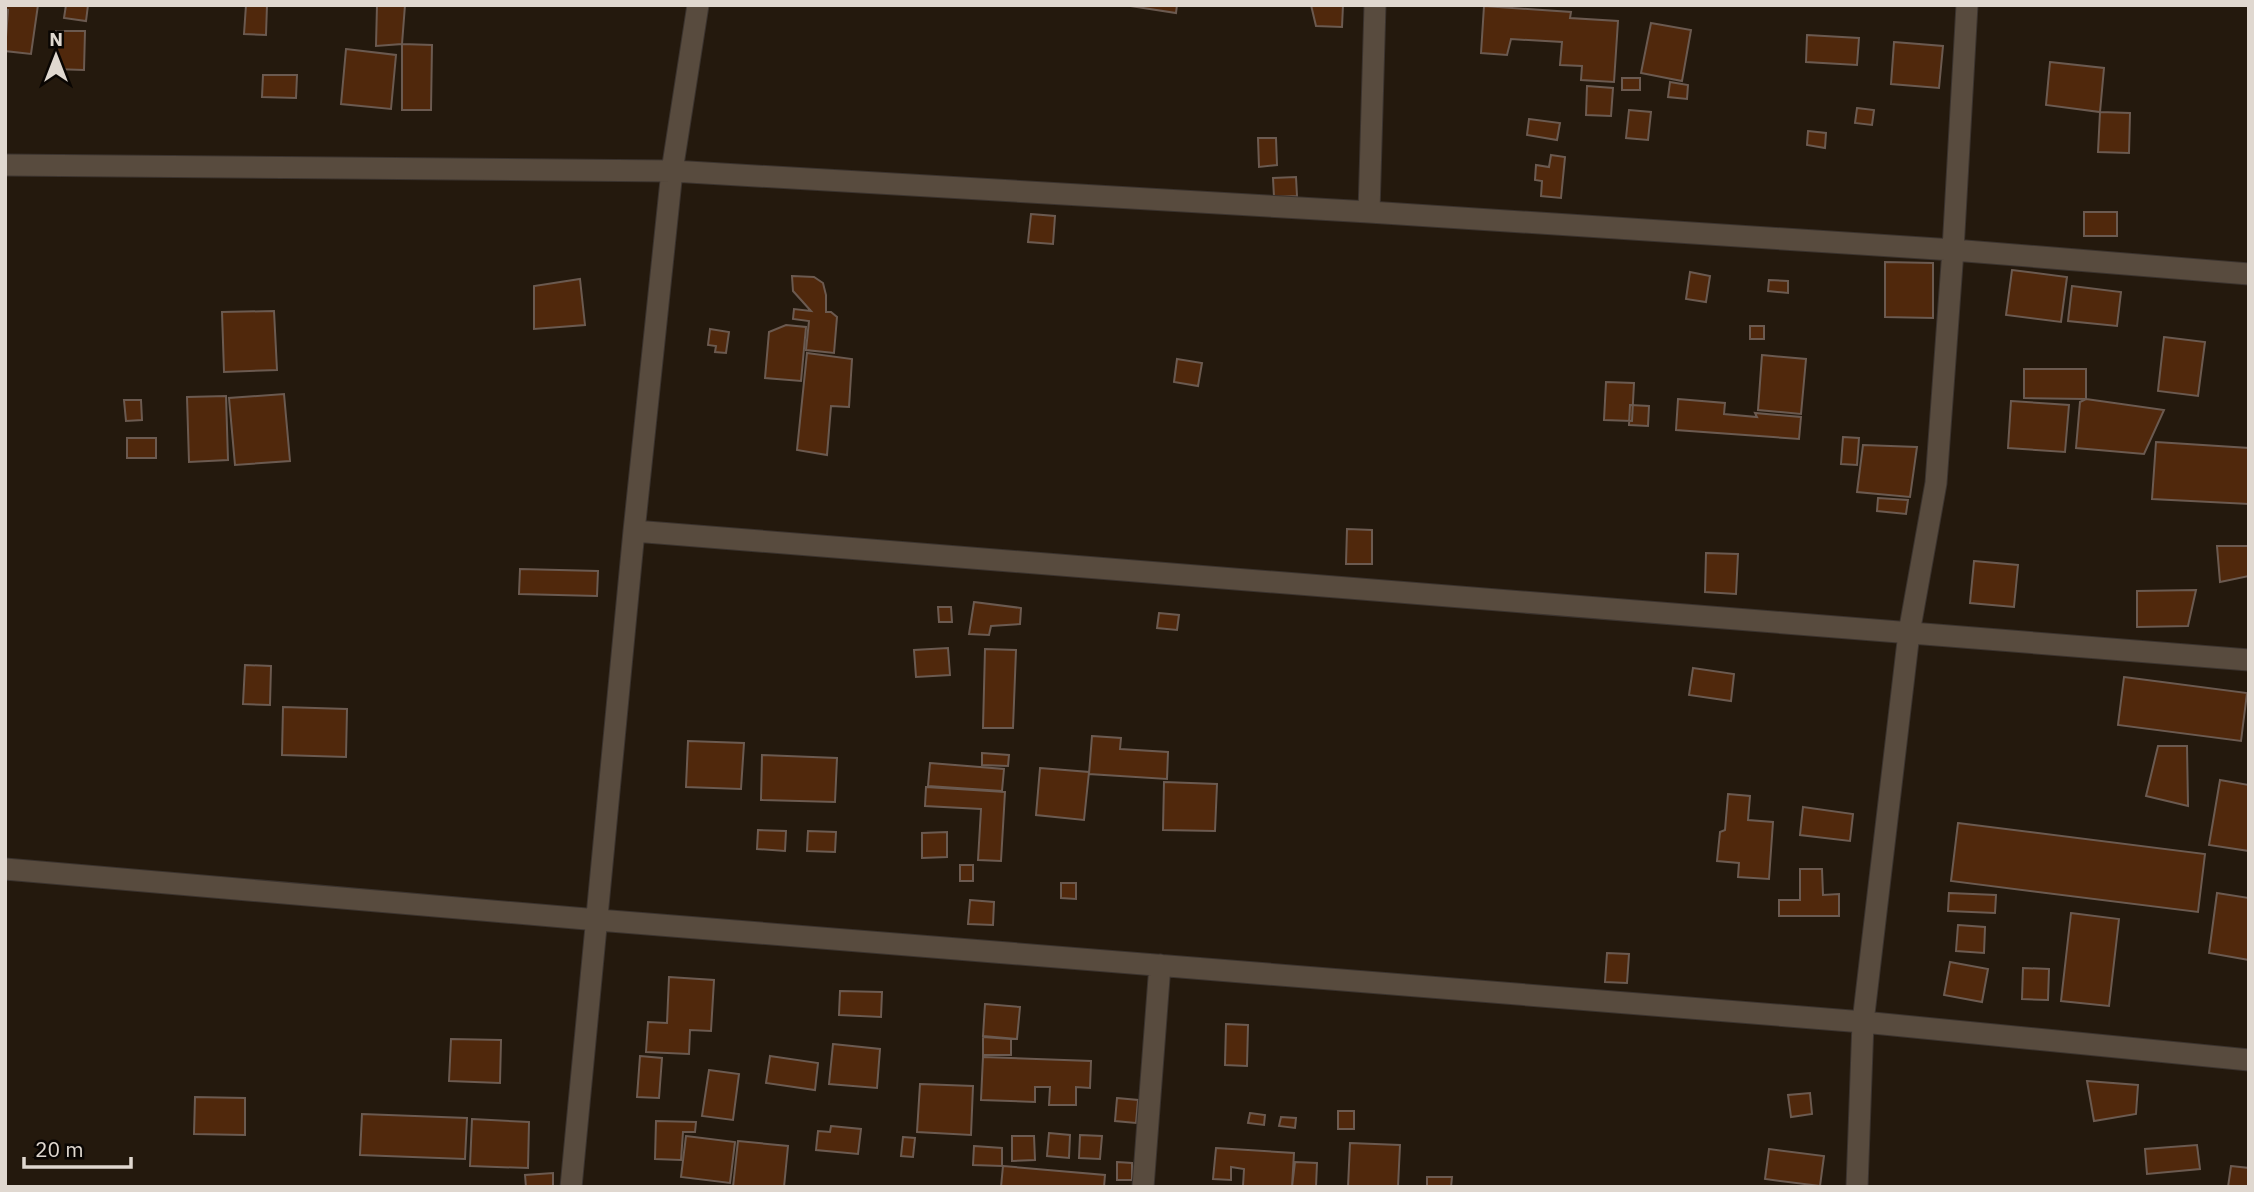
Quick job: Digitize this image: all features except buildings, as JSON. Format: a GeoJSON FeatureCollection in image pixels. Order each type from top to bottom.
{"type":"FeatureCollection","features":[{"type":"Feature","properties":{"kind":"street"},"geometry":{"type":"LineString","coordinates":[[571,1187],[634,531],[672,171],[698,5]]}},
{"type":"Feature","properties":{"kind":"street"},"geometry":{"type":"LineString","coordinates":[[1369,212],[1375,5]]}},
{"type":"Feature","properties":{"kind":"street"},"geometry":{"type":"LineString","coordinates":[[1857,1187],[1863,1022],[1909,633],[1936,483],[1967,5]]}},
{"type":"Feature","properties":{"kind":"street"},"geometry":{"type":"LineString","coordinates":[[5,165],[672,171],[1953,250],[2249,274]]}},
{"type":"Feature","properties":{"kind":"street"},"geometry":{"type":"LineString","coordinates":[[634,531],[2249,660]]}},
{"type":"Feature","properties":{"kind":"street"},"geometry":{"type":"LineString","coordinates":[[5,869],[598,920],[1863,1022],[2249,1060]]}},
{"type":"Feature","properties":{"kind":"street"},"geometry":{"type":"LineString","coordinates":[[1143,1187],[1160,965]]}}]}
